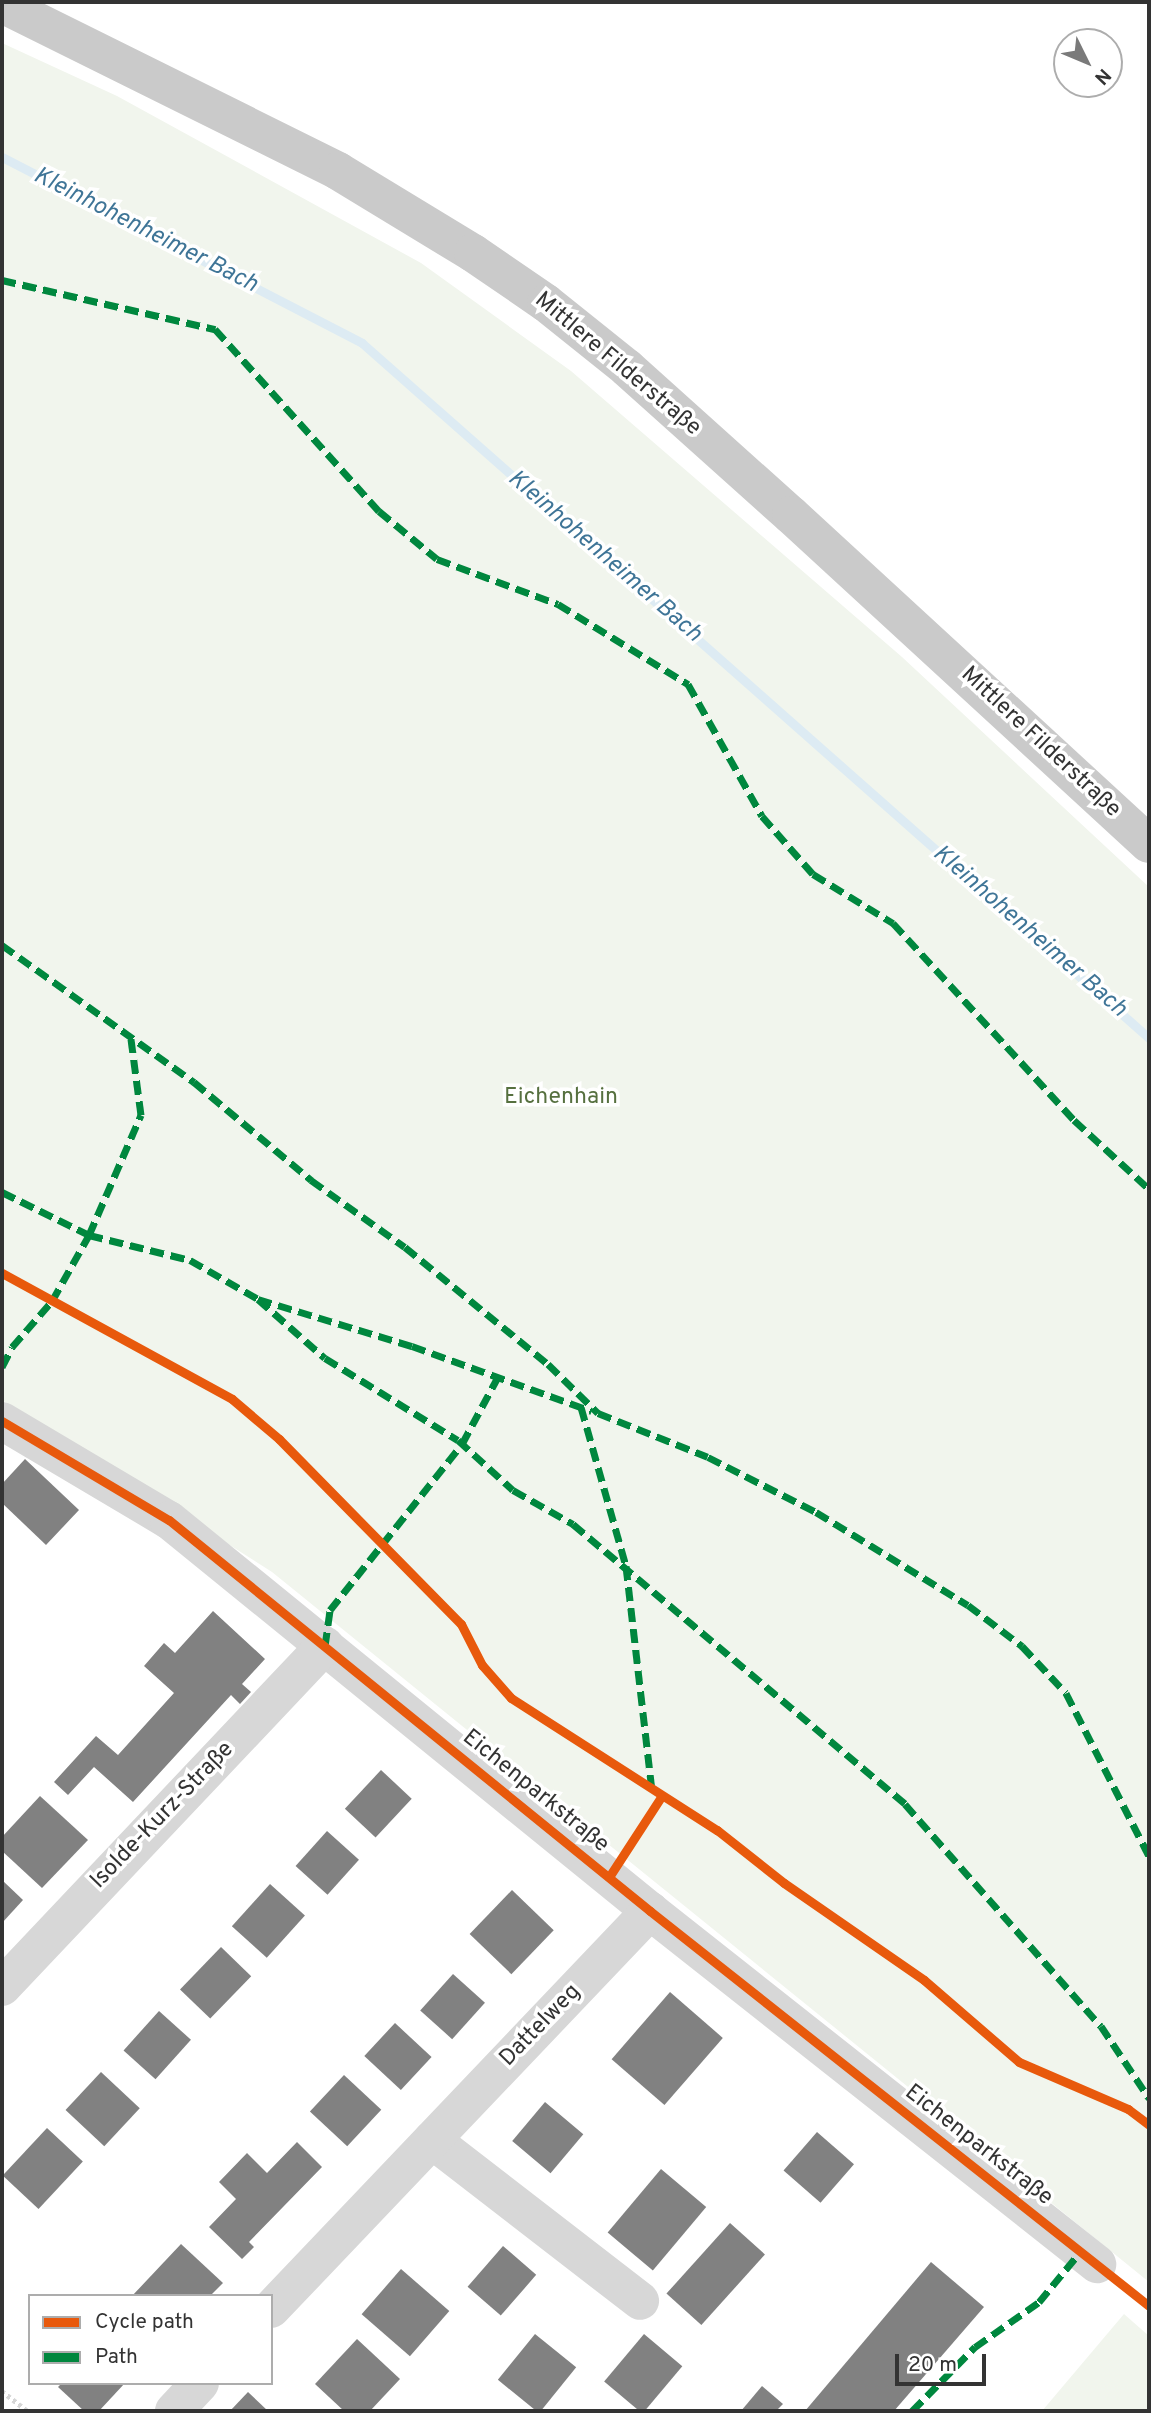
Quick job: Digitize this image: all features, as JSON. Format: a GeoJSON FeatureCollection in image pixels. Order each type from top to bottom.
{"type":"FeatureCollection","features":[{"type":"Feature","properties":{"kind":"main road","name":"Mittlere Filderstraße"},"geometry":{"type":"LineString","coordinates":[[2,4],[338,171],[473,253],[546,303],[627,368],[760,487],[1149,844]]}},
{"type":"Feature","properties":{"kind":"street","name":"Eichenparkstraße"},"geometry":{"type":"LineString","coordinates":[[2,1421],[169,1520],[650,1911],[1097,2264]]}},
{"type":"Feature","properties":{"kind":"street","name":"Isolde-Kurz-Straße"},"geometry":{"type":"LineString","coordinates":[[2,1987],[325,1646]]}},
{"type":"Feature","properties":{"kind":"street","name":"Dattelweg"},"geometry":{"type":"LineString","coordinates":[[273,2307],[650,1911]]}},
{"type":"Feature","properties":{"kind":"street"},"geometry":{"type":"LineString","coordinates":[[432,2140],[640,2301]]}},
{"type":"Feature","properties":{"kind":"street"},"geometry":{"type":"LineString","coordinates":[[174,2411],[198,2385]]}},
{"type":"Feature","properties":{"kind":"path"},"geometry":{"type":"LineString","coordinates":[[2,2391],[28,2411]]}},
{"type":"Feature","properties":{"kind":"green space","name":"Eichenhain"},"geometry":{"type":"Polygon","coordinates":[[[2,43],[117,96],[421,263],[571,371],[902,657],[1149,887],[1149,2282],[272,1572],[2,1400],[2,43]]]}},
{"type":"Feature","properties":{"kind":"green space"},"geometry":{"type":"Polygon","coordinates":[[[1124,2314],[1149,2336],[1149,2411],[1042,2411],[1124,2314]]]}},
{"type":"Feature","properties":{"kind":"building"},"geometry":{"type":"Polygon","coordinates":[[[25,1459],[79,1510],[46,1545],[2,1503],[2,1484],[25,1459]]]}},
{"type":"Feature","properties":{"kind":"building"},"geometry":{"type":"Polygon","coordinates":[[[213,1611],[265,1659],[242,1684],[251,1692],[240,1704],[231,1695],[133,1802],[94,1767],[68,1795],[54,1782],[96,1736],[118,1755],[174,1693],[144,1666],[164,1643],[175,1653],[213,1611]]]}},
{"type":"Feature","properties":{"kind":"building"},"geometry":{"type":"Polygon","coordinates":[[[381,1770],[412,1799],[376,1837],[345,1809],[381,1770]]]}},
{"type":"Feature","properties":{"kind":"building"},"geometry":{"type":"Polygon","coordinates":[[[40,1796],[88,1840],[42,1888],[2,1851],[2,1837],[40,1796]]]}},
{"type":"Feature","properties":{"kind":"building"},"geometry":{"type":"Polygon","coordinates":[[[327,1831],[359,1860],[328,1895],[296,1866],[327,1831]]]}},
{"type":"Feature","properties":{"kind":"building"},"geometry":{"type":"Polygon","coordinates":[[[2,1880],[23,1900],[2,1923],[2,1880]]]}},
{"type":"Feature","properties":{"kind":"building"},"geometry":{"type":"Polygon","coordinates":[[[270,1884],[305,1915],[267,1958],[232,1926],[270,1884]]]}},
{"type":"Feature","properties":{"kind":"building"},"geometry":{"type":"Polygon","coordinates":[[[512,1890],[554,1930],[511,1974],[470,1934],[512,1890]]]}},
{"type":"Feature","properties":{"kind":"building"},"geometry":{"type":"Polygon","coordinates":[[[221,1947],[251,1976],[210,2019],[180,1989],[221,1947]]]}},
{"type":"Feature","properties":{"kind":"building"},"geometry":{"type":"Polygon","coordinates":[[[453,1974],[485,2003],[452,2039],[420,2010],[453,1974]]]}},
{"type":"Feature","properties":{"kind":"building"},"geometry":{"type":"Polygon","coordinates":[[[670,1992],[723,2038],[664,2105],[612,2059],[670,1992]]]}},
{"type":"Feature","properties":{"kind":"building"},"geometry":{"type":"Polygon","coordinates":[[[159,2011],[191,2040],[155,2079],[124,2050],[159,2011]]]}},
{"type":"Feature","properties":{"kind":"building"},"geometry":{"type":"Polygon","coordinates":[[[395,2023],[432,2057],[401,2090],[364,2056],[395,2023]]]}},
{"type":"Feature","properties":{"kind":"building"},"geometry":{"type":"Polygon","coordinates":[[[101,2072],[140,2108],[104,2146],[66,2110],[101,2072]]]}},
{"type":"Feature","properties":{"kind":"building"},"geometry":{"type":"Polygon","coordinates":[[[344,2075],[381,2110],[347,2146],[310,2112],[344,2075]]]}},
{"type":"Feature","properties":{"kind":"building"},"geometry":{"type":"Polygon","coordinates":[[[545,2102],[583,2134],[551,2173],[512,2141],[545,2102]]]}},
{"type":"Feature","properties":{"kind":"building"},"geometry":{"type":"Polygon","coordinates":[[[47,2128],[83,2161],[39,2209],[3,2176],[47,2128]]]}},
{"type":"Feature","properties":{"kind":"building"},"geometry":{"type":"Polygon","coordinates":[[[817,2132],[854,2164],[821,2203],[784,2170],[817,2132]]]}},
{"type":"Feature","properties":{"kind":"building"},"geometry":{"type":"Polygon","coordinates":[[[297,2142],[322,2167],[249,2242],[254,2247],[242,2259],[209,2227],[236,2199],[219,2182],[247,2153],[267,2173],[297,2142]]]}},
{"type":"Feature","properties":{"kind":"building"},"geometry":{"type":"Polygon","coordinates":[[[661,2169],[706,2207],[653,2271],[608,2233],[661,2169]]]}},
{"type":"Feature","properties":{"kind":"building"},"geometry":{"type":"Polygon","coordinates":[[[730,2223],[765,2254],[701,2325],[666,2294],[730,2223]]]}},
{"type":"Feature","properties":{"kind":"building"},"geometry":{"type":"Polygon","coordinates":[[[181,2244],[223,2283],[212,2294],[134,2294],[181,2244]]]}},
{"type":"Feature","properties":{"kind":"building"},"geometry":{"type":"Polygon","coordinates":[[[503,2246],[536,2275],[501,2316],[468,2287],[503,2246]]]}},
{"type":"Feature","properties":{"kind":"building"},"geometry":{"type":"Polygon","coordinates":[[[931,2262],[984,2307],[894,2411],[805,2411],[931,2262]]]}},
{"type":"Feature","properties":{"kind":"building"},"geometry":{"type":"Polygon","coordinates":[[[401,2269],[449,2311],[410,2356],[362,2314],[401,2269]]]}},
{"type":"Feature","properties":{"kind":"building"},"geometry":{"type":"Polygon","coordinates":[[[535,2334],[576,2367],[541,2411],[536,2411],[498,2380],[535,2334]]]}},
{"type":"Feature","properties":{"kind":"building"},"geometry":{"type":"Polygon","coordinates":[[[644,2334],[682,2366],[645,2411],[639,2411],[604,2381],[644,2334]]]}},
{"type":"Feature","properties":{"kind":"building"},"geometry":{"type":"Polygon","coordinates":[[[357,2339],[400,2379],[370,2411],[344,2411],[315,2384],[357,2339]]]}},
{"type":"Feature","properties":{"kind":"building"},"geometry":{"type":"Polygon","coordinates":[[[123,2385],[99,2411],[84,2411],[58,2387],[123,2385]]]}},
{"type":"Feature","properties":{"kind":"building"},"geometry":{"type":"Polygon","coordinates":[[[762,2386],[783,2404],[776,2411],[741,2411],[762,2386]]]}},
{"type":"Feature","properties":{"kind":"building"},"geometry":{"type":"Polygon","coordinates":[[[248,2392],[268,2411],[230,2411],[248,2392]]]}},
{"type":"Feature","properties":{"kind":"waterway","name":"Kleinhohenheimer Bach"},"geometry":{"type":"LineString","coordinates":[[2,157],[362,343],[1149,1038]]}},
{"type":"Feature","properties":{"kind":"marked path"},"geometry":{"type":"LineString","coordinates":[[2,280],[215,329],[379,511],[437,559],[558,604],[688,684],[762,816],[813,874],[893,923],[1074,1120],[1149,1189]]}},
{"type":"Feature","properties":{"kind":"marked path"},"geometry":{"type":"LineString","coordinates":[[2,945],[194,1082],[311,1180],[405,1247],[548,1364],[598,1413],[708,1457],[816,1512],[968,1605],[1022,1646],[1066,1693],[1149,1856]]}},
{"type":"Feature","properties":{"kind":"marked path"},"geometry":{"type":"LineString","coordinates":[[2,1367],[12,1347],[52,1301],[89,1235],[141,1115],[131,1039]]}},
{"type":"Feature","properties":{"kind":"marked path"},"geometry":{"type":"LineString","coordinates":[[2,1192],[89,1235],[190,1260],[258,1299],[412,1346],[592,1411]]}},
{"type":"Feature","properties":{"kind":"marked path"},"geometry":{"type":"LineString","coordinates":[[258,1299],[325,1358],[458,1440],[513,1490],[573,1524],[905,1804],[1101,2026],[1149,2098]]}},
{"type":"Feature","properties":{"kind":"marked path"},"geometry":{"type":"LineString","coordinates":[[325,1646],[330,1610],[462,1444],[498,1377]]}},
{"type":"Feature","properties":{"kind":"marked path"},"geometry":{"type":"LineString","coordinates":[[581,1407],[626,1566],[652,1791]]}},
{"type":"Feature","properties":{"kind":"marked path"},"geometry":{"type":"LineString","coordinates":[[912,2411],[975,2347],[1039,2302],[1081,2251]]}},
{"type":"Feature","properties":{"kind":"cycle path"},"geometry":{"type":"LineString","coordinates":[[2,1273],[232,1399],[279,1439],[461,1624],[482,1665],[511,1698],[717,1830],[784,1883],[924,1980],[1019,2062],[1128,2109],[1149,2125]]}},
{"type":"Feature","properties":{"kind":"cycle path"},"geometry":{"type":"LineString","coordinates":[[2,1421],[169,1520],[650,1911],[1149,2306]]}},
{"type":"Feature","properties":{"kind":"cycle path"},"geometry":{"type":"LineString","coordinates":[[609,1877],[661,1797]]}}]}
